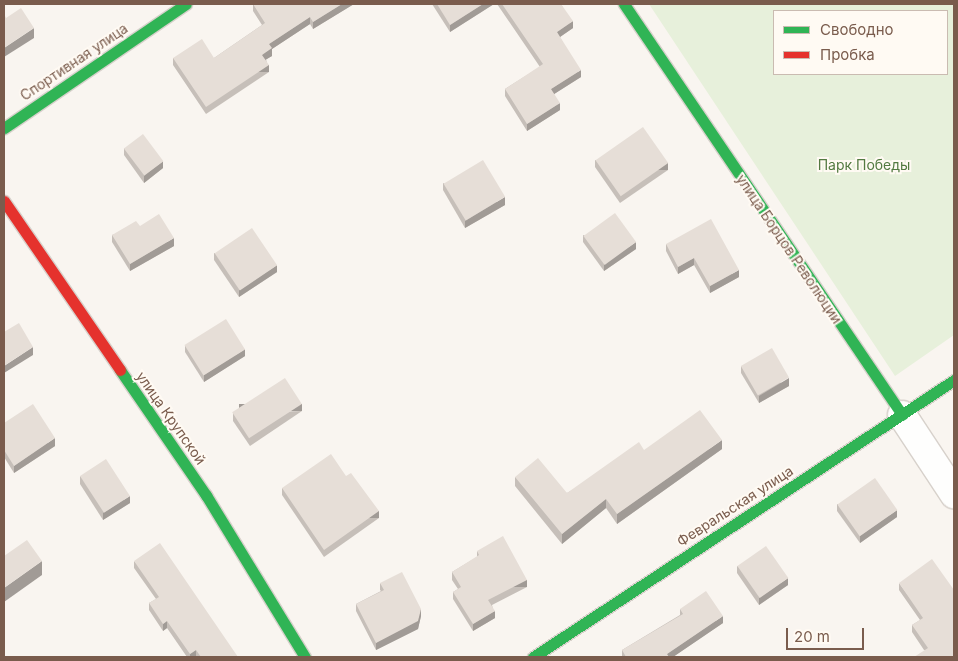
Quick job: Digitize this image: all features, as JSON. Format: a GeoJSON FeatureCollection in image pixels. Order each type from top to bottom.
{"type":"FeatureCollection","features":[{"type":"Feature","properties":{"kind":"street","name":"Спортивная улица"},"geometry":{"type":"LineString","coordinates":[[4,128],[186,4]]}},
{"type":"Feature","properties":{"kind":"street","name":"улица Борцов Революции"},"geometry":{"type":"LineString","coordinates":[[624,4],[954,494]]}},
{"type":"Feature","properties":{"kind":"street","name":"улица Крупской"},"geometry":{"type":"LineString","coordinates":[[4,201],[206,494],[305,657]]}},
{"type":"Feature","properties":{"kind":"street","name":"Февральская улица"},"geometry":{"type":"LineString","coordinates":[[532,657],[954,380]]}},
{"type":"Feature","properties":{"kind":"green space","name":"Парк Победы"},"geometry":{"type":"Polygon","coordinates":[[[649,4],[954,4],[954,335],[895,376],[649,4]]]}},
{"type":"Feature","properties":{"kind":"building"},"geometry":{"type":"Polygon","coordinates":[[[253,4],[342,4],[313,22],[310,17],[269,44],[272,48],[262,55],[269,65],[206,107],[173,58],[202,39],[214,58],[265,23],[253,4]]]}},
{"type":"Feature","properties":{"kind":"building"},"geometry":{"type":"Polygon","coordinates":[[[437,4],[483,4],[450,25],[437,4]]]}},
{"type":"Feature","properties":{"kind":"building"},"geometry":{"type":"Polygon","coordinates":[[[502,4],[561,4],[573,21],[557,32],[581,70],[551,89],[560,103],[527,124],[505,89],[543,64],[502,4]]]}},
{"type":"Feature","properties":{"kind":"building"},"geometry":{"type":"Polygon","coordinates":[[[21,8],[34,28],[4,48],[4,14],[6,18],[21,8]]]}},
{"type":"Feature","properties":{"kind":"building"},"geometry":{"type":"Polygon","coordinates":[[[643,127],[668,163],[621,196],[595,160],[643,127]]]}},
{"type":"Feature","properties":{"kind":"building"},"geometry":{"type":"Polygon","coordinates":[[[143,134],[163,161],[144,176],[124,148],[143,134]]]}},
{"type":"Feature","properties":{"kind":"building"},"geometry":{"type":"Polygon","coordinates":[[[483,160],[505,197],[466,221],[444,184],[483,160]]]}},
{"type":"Feature","properties":{"kind":"building"},"geometry":{"type":"Polygon","coordinates":[[[615,213],[636,242],[605,265],[583,236],[615,213]]]}},
{"type":"Feature","properties":{"kind":"building"},"geometry":{"type":"Polygon","coordinates":[[[159,214],[174,238],[130,264],[112,235],[136,221],[140,226],[159,214]]]}},
{"type":"Feature","properties":{"kind":"building"},"geometry":{"type":"Polygon","coordinates":[[[711,219],[739,270],[710,286],[694,258],[678,267],[666,244],[711,219]]]}},
{"type":"Feature","properties":{"kind":"building"},"geometry":{"type":"Polygon","coordinates":[[[252,228],[277,265],[240,290],[215,253],[252,228]]]}},
{"type":"Feature","properties":{"kind":"building"},"geometry":{"type":"Polygon","coordinates":[[[226,319],[245,350],[204,375],[184,345],[226,319]]]}},
{"type":"Feature","properties":{"kind":"building"},"geometry":{"type":"Polygon","coordinates":[[[19,323],[33,347],[4,366],[4,332],[19,323]]]}},
{"type":"Feature","properties":{"kind":"building"},"geometry":{"type":"Polygon","coordinates":[[[772,348],[789,377],[758,395],[741,366],[772,348]]]}},
{"type":"Feature","properties":{"kind":"building"},"geometry":{"type":"Polygon","coordinates":[[[285,378],[302,404],[249,438],[232,412],[285,378]]]}},
{"type":"Feature","properties":{"kind":"building"},"geometry":{"type":"Polygon","coordinates":[[[33,404],[55,438],[14,466],[4,450],[4,423],[33,404]]]}},
{"type":"Feature","properties":{"kind":"building"},"geometry":{"type":"Polygon","coordinates":[[[700,410],[722,440],[617,514],[606,499],[562,534],[515,477],[538,458],[567,493],[639,442],[644,450],[700,410]]]}},
{"type":"Feature","properties":{"kind":"building"},"geometry":{"type":"Polygon","coordinates":[[[331,454],[346,476],[351,473],[379,511],[324,550],[282,488],[331,454]]]}},
{"type":"Feature","properties":{"kind":"building"},"geometry":{"type":"Polygon","coordinates":[[[106,459],[130,496],[104,513],[80,476],[106,459]]]}},
{"type":"Feature","properties":{"kind":"building"},"geometry":{"type":"Polygon","coordinates":[[[875,478],[897,510],[860,536],[837,504],[875,478]]]}},
{"type":"Feature","properties":{"kind":"building"},"geometry":{"type":"Polygon","coordinates":[[[503,536],[527,580],[488,600],[495,611],[473,624],[453,592],[461,587],[452,572],[479,555],[477,551],[503,536]]]}},
{"type":"Feature","properties":{"kind":"building"},"geometry":{"type":"Polygon","coordinates":[[[27,540],[42,561],[4,588],[4,556],[27,540]]]}},
{"type":"Feature","properties":{"kind":"building"},"geometry":{"type":"Polygon","coordinates":[[[160,543],[238,657],[201,657],[196,650],[190,654],[167,621],[163,624],[149,603],[159,597],[134,561],[160,543]]]}},
{"type":"Feature","properties":{"kind":"building"},"geometry":{"type":"Polygon","coordinates":[[[766,546],[788,578],[760,598],[737,566],[766,546]]]}},
{"type":"Feature","properties":{"kind":"building"},"geometry":{"type":"Polygon","coordinates":[[[932,559],[954,590],[954,657],[914,657],[928,648],[912,625],[923,618],[899,583],[932,559]]]}},
{"type":"Feature","properties":{"kind":"building"},"geometry":{"type":"Polygon","coordinates":[[[402,572],[421,609],[418,621],[376,643],[356,604],[384,590],[380,583],[402,572]]]}},
{"type":"Feature","properties":{"kind":"building"},"geometry":{"type":"Polygon","coordinates":[[[706,591],[723,616],[667,654],[669,657],[626,657],[622,650],[683,614],[680,609],[706,591]]]}},
{"type":"Feature","properties":{"kind":"traffic: fast"},"geometry":{"type":"LineString","coordinates":[[4,128],[186,4]]}},
{"type":"Feature","properties":{"kind":"traffic: fast"},"geometry":{"type":"LineString","coordinates":[[624,4],[902,415]]}},
{"type":"Feature","properties":{"kind":"traffic: fast"},"geometry":{"type":"LineString","coordinates":[[120,370],[206,495],[305,657]]}},
{"type":"Feature","properties":{"kind":"traffic: fast"},"geometry":{"type":"LineString","coordinates":[[533,657],[954,380]]}},
{"type":"Feature","properties":{"kind":"traffic: jam"},"geometry":{"type":"LineString","coordinates":[[4,201],[120,370]]}}]}
